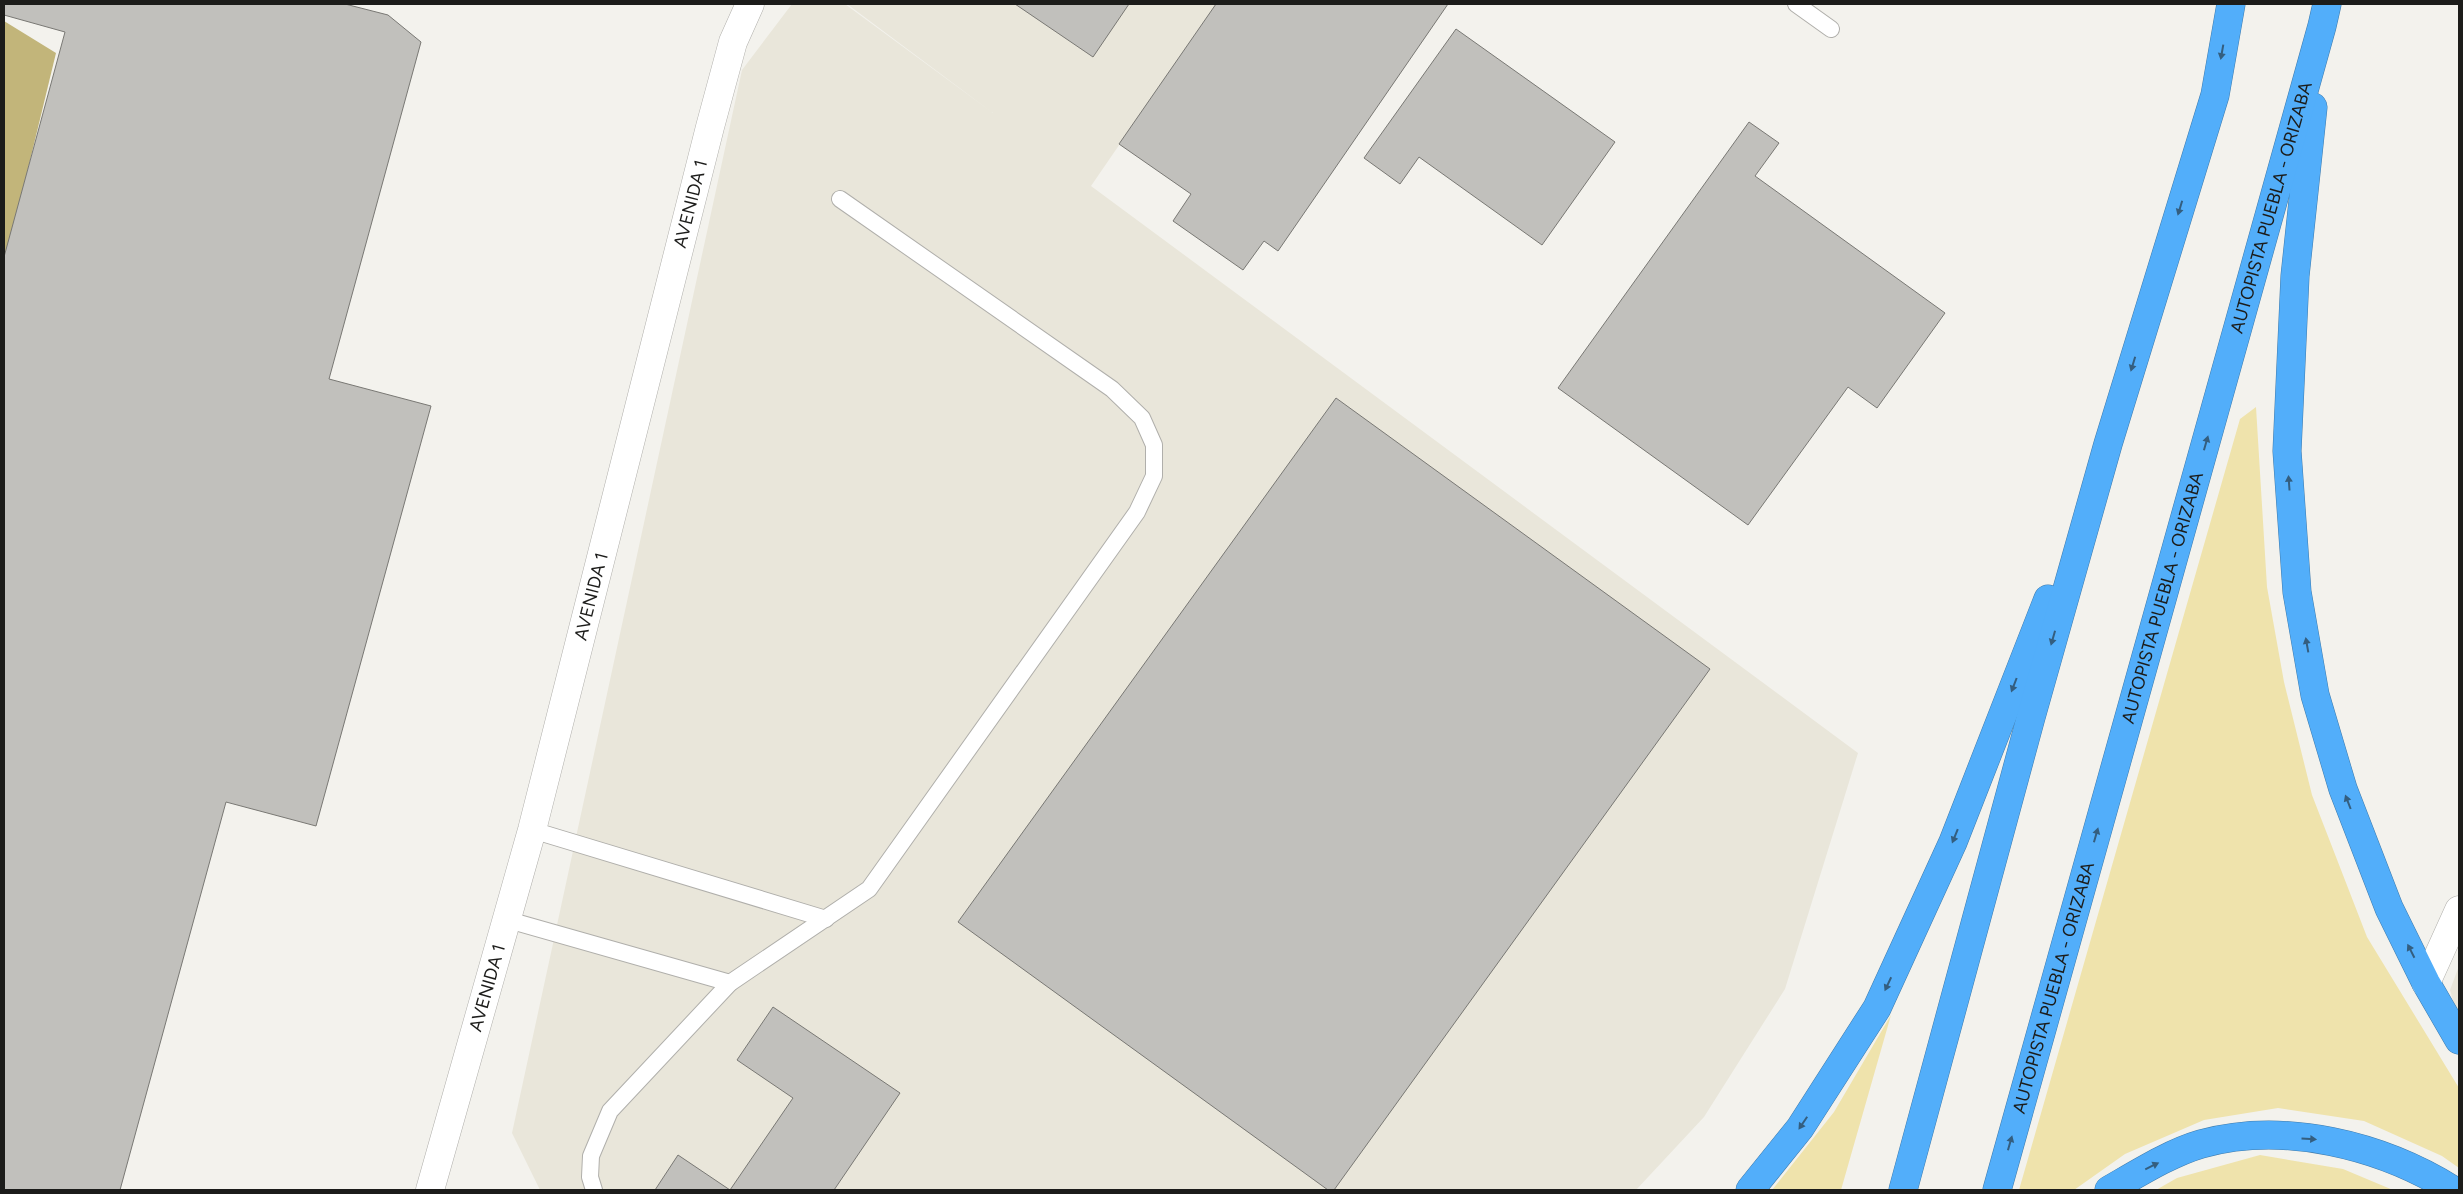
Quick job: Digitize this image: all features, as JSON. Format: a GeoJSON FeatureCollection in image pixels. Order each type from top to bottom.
{"type":"FeatureCollection","features":[{"type":"Feature","properties":{"kind":"highway"},"geometry":{"type":"LineString","coordinates":[[1903,1190],[2030,717],[2108,444],[2214,95],[2231,4]]}},
{"type":"Feature","properties":{"kind":"highway"},"geometry":{"type":"LineString","coordinates":[[2324,15],[2295,276],[2287,451],[2297,592],[2316,695],[2342,789],[2389,908],[2426,982],[2459,1040]]}},
{"type":"Feature","properties":{"kind":"highway","name":"AUTOPISTA PUEBLA - ORIZABA"},"geometry":{"type":"LineString","coordinates":[[1997,1190],[2324,15]]}},
{"type":"Feature","properties":{"kind":"highway"},"geometry":{"type":"LineString","coordinates":[[1750,1190],[1800,1128],[1877,1008],[1953,842],[2108,444]]}},
{"type":"Feature","properties":{"kind":"highway"},"geometry":{"type":"LineString","coordinates":[[2109,1190],[2149,1167],[2200,1144],[2259,1135],[2320,1140],[2380,1154],[2453,1190]]}},
{"type":"Feature","properties":{"kind":"street","name":"AVENIDA 1"},"geometry":{"type":"LineString","coordinates":[[430,1190],[532,830],[710,126],[733,42],[750,4]]}},
{"type":"Feature","properties":{"kind":"street"},"geometry":{"type":"LineString","coordinates":[[2426,982],[2459,912]]}},
{"type":"Feature","properties":{"kind":"lane"},"geometry":{"type":"LineString","coordinates":[[1796,4],[1831,29]]}},
{"type":"Feature","properties":{"kind":"lane"},"geometry":{"type":"LineString","coordinates":[[594,1190],[590,1176],[591,1156],[610,1111],[730,983],[870,889],[1137,512],[1154,476],[1154,445],[1142,418],[1112,389],[840,199]]}},
{"type":"Feature","properties":{"kind":"lane"},"geometry":{"type":"LineString","coordinates":[[532,830],[826,919]]}},
{"type":"Feature","properties":{"kind":"lane"},"geometry":{"type":"LineString","coordinates":[[508,920],[730,983]]}},
{"type":"Feature","properties":{"kind":"shaded area"},"geometry":{"type":"Polygon","coordinates":[[[792,4],[845,4],[993,113],[847,4],[1216,4],[1091,186],[1858,753],[1785,989],[1704,1117],[1636,1190],[540,1190],[512,1133],[742,70],[792,4]]]}},
{"type":"Feature","properties":{"kind":"shaded area"},"geometry":{"type":"Polygon","coordinates":[[[4,21],[56,53],[4,268],[4,21]]]}},
{"type":"Feature","properties":{"kind":"shaded area"},"geometry":{"type":"Polygon","coordinates":[[[2256,407],[2267,587],[2284,682],[2312,795],[2367,937],[2459,1088],[2459,1168],[2442,1156],[2364,1121],[2278,1108],[2204,1120],[2125,1154],[2074,1190],[2019,1190],[2240,419],[2256,407]]]}},
{"type":"Feature","properties":{"kind":"shaded area"},"geometry":{"type":"Polygon","coordinates":[[[2459,966],[2459,1021],[2450,990],[2459,966]]]}},
{"type":"Feature","properties":{"kind":"shaded area"},"geometry":{"type":"Polygon","coordinates":[[[1891,1015],[1841,1190],[1772,1190],[1834,1112],[1891,1015]]]}},
{"type":"Feature","properties":{"kind":"shaded area"},"geometry":{"type":"Polygon","coordinates":[[[2260,1155],[2343,1169],[2393,1190],[2156,1190],[2177,1178],[2260,1155]]]}},
{"type":"Feature","properties":{"kind":"building"},"geometry":{"type":"Polygon","coordinates":[[[4,4],[345,4],[388,15],[421,42],[329,379],[431,406],[316,826],[226,802],[120,1190],[4,1190],[4,257],[65,32],[4,15],[4,4]]]}},
{"type":"Feature","properties":{"kind":"building"},"geometry":{"type":"Polygon","coordinates":[[[1015,4],[1129,4],[1093,57],[1015,4]]]}},
{"type":"Feature","properties":{"kind":"building"},"geometry":{"type":"Polygon","coordinates":[[[1216,4],[1448,4],[1278,251],[1264,241],[1243,270],[1173,221],[1191,194],[1119,144],[1216,4]]]}},
{"type":"Feature","properties":{"kind":"building"},"geometry":{"type":"Polygon","coordinates":[[[1456,29],[1615,142],[1542,245],[1419,157],[1400,184],[1364,158],[1456,29]]]}},
{"type":"Feature","properties":{"kind":"building"},"geometry":{"type":"Polygon","coordinates":[[[1749,122],[1779,143],[1755,176],[1945,313],[1877,408],[1848,387],[1748,525],[1558,388],[1749,122]]]}},
{"type":"Feature","properties":{"kind":"building"},"geometry":{"type":"Polygon","coordinates":[[[1336,398],[1710,669],[1334,1190],[1328,1190],[958,922],[1336,398]]]}},
{"type":"Feature","properties":{"kind":"building"},"geometry":{"type":"Polygon","coordinates":[[[773,1007],[900,1093],[834,1190],[730,1190],[793,1098],[737,1060],[773,1007]]]}},
{"type":"Feature","properties":{"kind":"building"},"geometry":{"type":"Polygon","coordinates":[[[678,1155],[730,1190],[655,1190],[678,1155]]]}}]}
